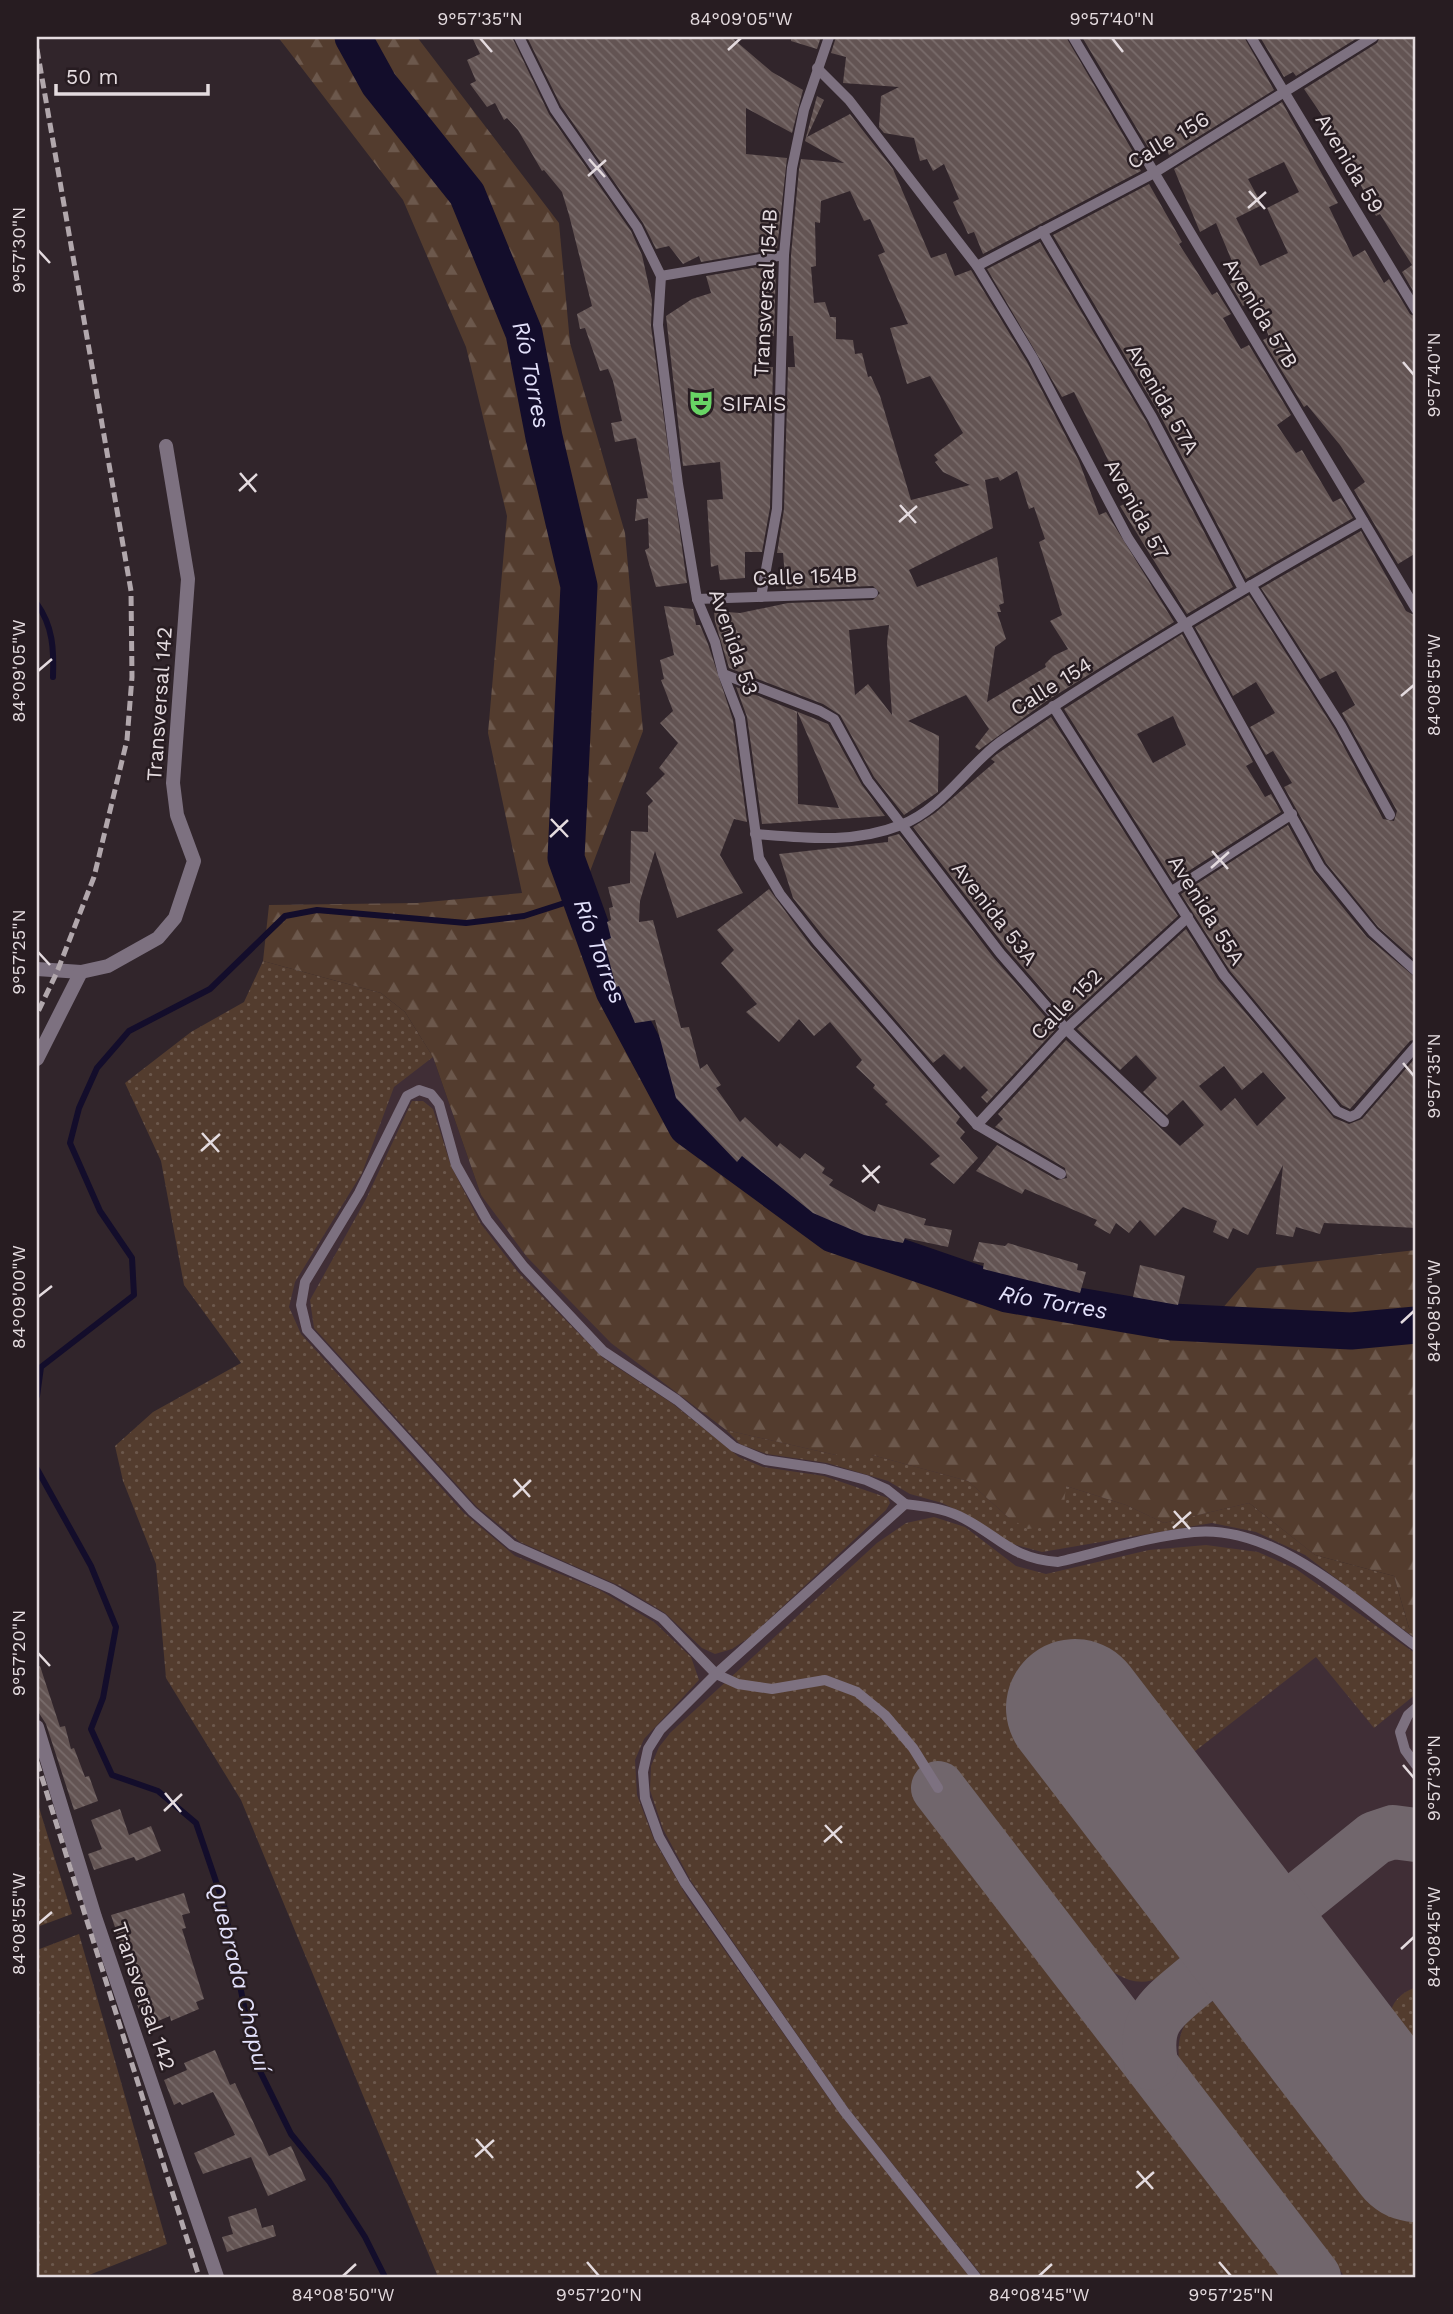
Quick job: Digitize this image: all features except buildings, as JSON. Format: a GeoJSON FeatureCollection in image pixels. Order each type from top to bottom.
{"type":"FeatureCollection","features":[{"type":"Feature","properties":{"kind":"street","name":"Transversal 142"},"geometry":{"type":"LineString","coordinates":[[37,969],[81,972],[108,966],[158,938],[175,918],[194,861],[177,815],[173,783],[188,579],[166,446]]}},
{"type":"Feature","properties":{"kind":"street"},"geometry":{"type":"LineString","coordinates":[[37,1059],[81,972]]}},
{"type":"Feature","properties":{"kind":"street","name":"Transversal 142"},"geometry":{"type":"LineString","coordinates":[[37,1727],[95,1917],[217,2277]]}},
{"type":"Feature","properties":{"kind":"lane","name":"Avenida 53"},"geometry":{"type":"LineString","coordinates":[[519,37],[555,110],[637,227],[661,276],[658,325],[678,484],[697,599],[715,642],[723,674],[740,718],[759,858],[780,894],[977,1125],[1062,1174]]}},
{"type":"Feature","properties":{"kind":"lane","name":"Transversal 154B"},"geometry":{"type":"LineString","coordinates":[[761,597],[777,509],[784,255],[792,168],[817,68],[829,37]]}},
{"type":"Feature","properties":{"kind":"lane","name":"Avenida 57B"},"geometry":{"type":"LineString","coordinates":[[1073,37],[1416,609]]}},
{"type":"Feature","properties":{"kind":"lane","name":"Avenida 59"},"geometry":{"type":"LineString","coordinates":[[1251,37],[1416,310]]}},
{"type":"Feature","properties":{"kind":"lane","name":"Calle 156"},"geometry":{"type":"LineString","coordinates":[[977,266],[1154,173],[1373,37]]}},
{"type":"Feature","properties":{"kind":"lane","name":"Avenida 57"},"geometry":{"type":"LineString","coordinates":[[817,68],[849,100],[977,266],[1033,358],[1128,538],[1186,626],[1320,867],[1373,932],[1416,971]]}},
{"type":"Feature","properties":{"kind":"lane","name":"Avenida 57A"},"geometry":{"type":"LineString","coordinates":[[1042,231],[1152,416],[1247,587],[1341,726],[1390,815]]}},
{"type":"Feature","properties":{"kind":"lane"},"geometry":{"type":"LineString","coordinates":[[661,276],[784,255]]}},
{"type":"Feature","properties":{"kind":"lane","name":"Calle 154"},"geometry":{"type":"LineString","coordinates":[[755,834],[864,838],[902,825],[936,803],[995,745],[1053,706],[1247,587],[1363,521]]}},
{"type":"Feature","properties":{"kind":"lane","name":"Calle 154B"},"geometry":{"type":"LineString","coordinates":[[697,599],[873,593]]}},
{"type":"Feature","properties":{"kind":"lane","name":"Avenida 53A"},"geometry":{"type":"LineString","coordinates":[[723,674],[820,711],[834,719],[868,781],[1000,953],[1066,1029],[1164,1122]]}},
{"type":"Feature","properties":{"kind":"lane","name":"Avenida 55A"},"geometry":{"type":"LineString","coordinates":[[1053,706],[1224,975],[1267,1031],[1337,1111],[1350,1117],[1357,1114],[1416,1046]]}},
{"type":"Feature","properties":{"kind":"lane"},"geometry":{"type":"LineString","coordinates":[[1172,891],[1292,814]]}},
{"type":"Feature","properties":{"kind":"lane","name":"Calle 152"},"geometry":{"type":"LineString","coordinates":[[977,1125],[1066,1029],[1188,916]]}},
{"type":"Feature","properties":{"kind":"lane"},"geometry":{"type":"LineString","coordinates":[[939,1788],[913,1748],[885,1715],[857,1692],[825,1680],[772,1689],[738,1684],[716,1674],[662,1618],[612,1589],[512,1545],[472,1511],[307,1330],[301,1305],[305,1282],[359,1193],[407,1096],[419,1090],[430,1094],[439,1104],[456,1165],[487,1220],[524,1267],[603,1351],[677,1401],[734,1447],[765,1460],[825,1469],[866,1480],[886,1489],[905,1504],[928,1506],[958,1516],[1014,1553],[1037,1561],[1058,1562],[1195,1531],[1232,1534],[1270,1546],[1307,1564],[1416,1646]]}},
{"type":"Feature","properties":{"kind":"lane"},"geometry":{"type":"LineString","coordinates":[[905,1504],[716,1674],[660,1730],[648,1749],[643,1772],[645,1798],[659,1837],[685,1883],[844,2111],[976,2277]]}},
{"type":"Feature","properties":{"kind":"lane"},"geometry":{"type":"LineString","coordinates":[[1416,1708],[1408,1715],[1399,1732],[1405,1750],[1416,1765]]}},
{"type":"Feature","properties":{"kind":"shaded area"},"geometry":{"type":"Polygon","coordinates":[[[424,1043],[433,1057],[481,1195],[681,1395],[726,1430],[1249,1503],[1416,1633],[1416,2277],[941,2277],[184,1285],[227,1254],[424,1043]]]}},
{"type":"Feature","properties":{"kind":"green space"},"geometry":{"type":"Polygon","coordinates":[[[278,37],[417,37],[559,223],[570,343],[625,533],[643,731],[580,898],[614,991],[687,1127],[833,1234],[1007,1294],[1172,1322],[1209,1324],[1257,1268],[1416,1250],[1416,1633],[1409,1628],[1394,1576],[1315,1555],[1249,1503],[1164,1523],[1126,1505],[1066,1486],[1063,1514],[1047,1526],[1028,1529],[1009,1518],[968,1481],[872,1455],[836,1455],[726,1430],[611,1343],[527,1257],[481,1195],[433,1057],[405,1012],[381,993],[263,961],[269,905],[417,903],[522,893],[488,733],[507,516],[466,347],[403,200],[278,37]]]}},
{"type":"Feature","properties":{"kind":"green space"},"geometry":{"type":"Polygon","coordinates":[[[263,961],[381,993],[405,1012],[433,1057],[394,1087],[362,1173],[295,1282],[289,1307],[301,1334],[464,1513],[515,1556],[598,1589],[654,1622],[691,1657],[699,1680],[644,1739],[635,1760],[637,1795],[654,1840],[687,1897],[840,2114],[970,2277],[438,2277],[241,1800],[166,1678],[156,1564],[123,1481],[115,1446],[153,1412],[241,1363],[184,1285],[161,1161],[125,1083],[191,1032],[244,1002],[263,961]]]}},
{"type":"Feature","properties":{"kind":"green space"},"geometry":{"type":"Polygon","coordinates":[[[412,1101],[423,1101],[433,1109],[451,1166],[481,1224],[518,1272],[603,1358],[673,1404],[739,1457],[763,1467],[824,1476],[888,1498],[890,1503],[886,1510],[750,1637],[732,1649],[715,1654],[702,1648],[665,1613],[620,1586],[520,1542],[477,1507],[314,1328],[310,1300],[366,1199],[412,1101]]]}},
{"type":"Feature","properties":{"kind":"green space"},"geometry":{"type":"Polygon","coordinates":[[[726,1430],[836,1455],[872,1455],[968,1481],[1009,1518],[1066,1486],[1126,1505],[1164,1523],[1249,1503],[1315,1555],[1394,1576],[1409,1628],[1416,1633],[1416,1639],[1305,1555],[1256,1532],[1212,1523],[1042,1552],[1012,1544],[965,1514],[942,1503],[910,1494],[888,1481],[827,1463],[767,1454],[740,1444],[726,1430]]]}},
{"type":"Feature","properties":{"kind":"green space"},"geometry":{"type":"Polygon","coordinates":[[[934,1517],[965,1527],[1016,1566],[1046,1574],[1149,1550],[1206,1545],[1258,1552],[1296,1569],[1416,1654],[1416,1694],[1374,1728],[1316,1657],[1176,1766],[1082,1650],[1021,1704],[1191,1927],[1187,1942],[1174,1966],[1153,1980],[1141,1982],[1113,1972],[960,1776],[955,1774],[926,1795],[925,1802],[1289,2277],[983,2277],[848,2108],[691,1881],[663,1829],[650,1790],[651,1766],[659,1747],[671,1732],[877,1543],[906,1523],[934,1517]]]}},
{"type":"Feature","properties":{"kind":"green space"},"geometry":{"type":"Polygon","coordinates":[[[37,1801],[72,1914],[37,1927],[37,1801]]]}},
{"type":"Feature","properties":{"kind":"green space"},"geometry":{"type":"Polygon","coordinates":[[[79,1934],[167,2244],[84,2277],[37,2277],[37,1950],[79,1934]]]}},
{"type":"Feature","properties":{"kind":"green space"},"geometry":{"type":"Polygon","coordinates":[[[1416,1987],[1416,2076],[1395,2041],[1390,2016],[1393,2005],[1402,1995],[1416,1987]]]}},
{"type":"Feature","properties":{"kind":"green space"},"geometry":{"type":"Polygon","coordinates":[[[1225,1997],[1243,1999],[1256,2010],[1416,2219],[1416,2277],[1345,2277],[1179,2059],[1180,2037],[1189,2019],[1204,2006],[1225,1997]]]}},
{"type":"Feature","properties":{"kind":"waterway","name":"Río Torres"},"geometry":{"type":"LineString","coordinates":[[353,37],[379,84],[467,194],[524,333],[544,437],[579,586],[566,858],[614,991],[687,1127],[833,1234],[1007,1294],[1172,1322],[1351,1331],[1416,1325]]}},
{"type":"Feature","properties":{"kind":"waterway"},"geometry":{"type":"LineString","coordinates":[[37,604],[51,639],[53,677]]}},
{"type":"Feature","properties":{"kind":"waterway","name":"Quebrada Chapuí"},"geometry":{"type":"LineString","coordinates":[[37,1396],[41,1367],[134,1295],[132,1258],[100,1211],[70,1143],[79,1108],[97,1068],[129,1031],[210,989],[285,916],[317,910],[466,923],[524,916],[580,898]]}},
{"type":"Feature","properties":{"kind":"waterway","name":"Quebrada Chapuí"},"geometry":{"type":"LineString","coordinates":[[37,1469],[91,1566],[116,1627],[103,1698],[91,1729],[112,1775],[158,1791],[196,1823],[224,1905],[255,2061],[291,2134],[329,2181],[365,2237],[385,2277]]}},
{"type":"Feature","properties":{"kind":"taxiway"},"geometry":{"type":"LineString","coordinates":[[938,1788],[1314,2277]]}},
{"type":"Feature","properties":{"kind":"taxiway"},"geometry":{"type":"LineString","coordinates":[[1280,1976],[1274,1944],[1282,1913],[1375,1838],[1393,1832],[1416,1835]]}},
{"type":"Feature","properties":{"kind":"taxiway"},"geometry":{"type":"LineString","coordinates":[[1216,1962],[1228,1937],[1223,1901]]}},
{"type":"Feature","properties":{"kind":"taxiway"},"geometry":{"type":"LineString","coordinates":[[1151,2063],[1150,2038],[1161,2011],[1210,1969],[1221,1962],[1242,1958],[1254,1960],[1280,1976]]}},
{"type":"Feature","properties":{"kind":"runway"},"geometry":{"type":"LineString","coordinates":[[1075,1708],[1416,2153]]}},
{"type":"Feature","properties":{"kind":"railway"},"geometry":{"type":"LineString","coordinates":[[37,49],[131,591],[132,677],[127,740],[94,877],[57,972],[37,1014]]}},
{"type":"Feature","properties":{"kind":"railway"},"geometry":{"type":"LineString","coordinates":[[37,1762],[199,2277]]}},
{"type":"Feature","properties":{"kind":"place","name":"SIFAIS"},"geometry":{"type":"Point","coordinates":[701,403]}}]}
